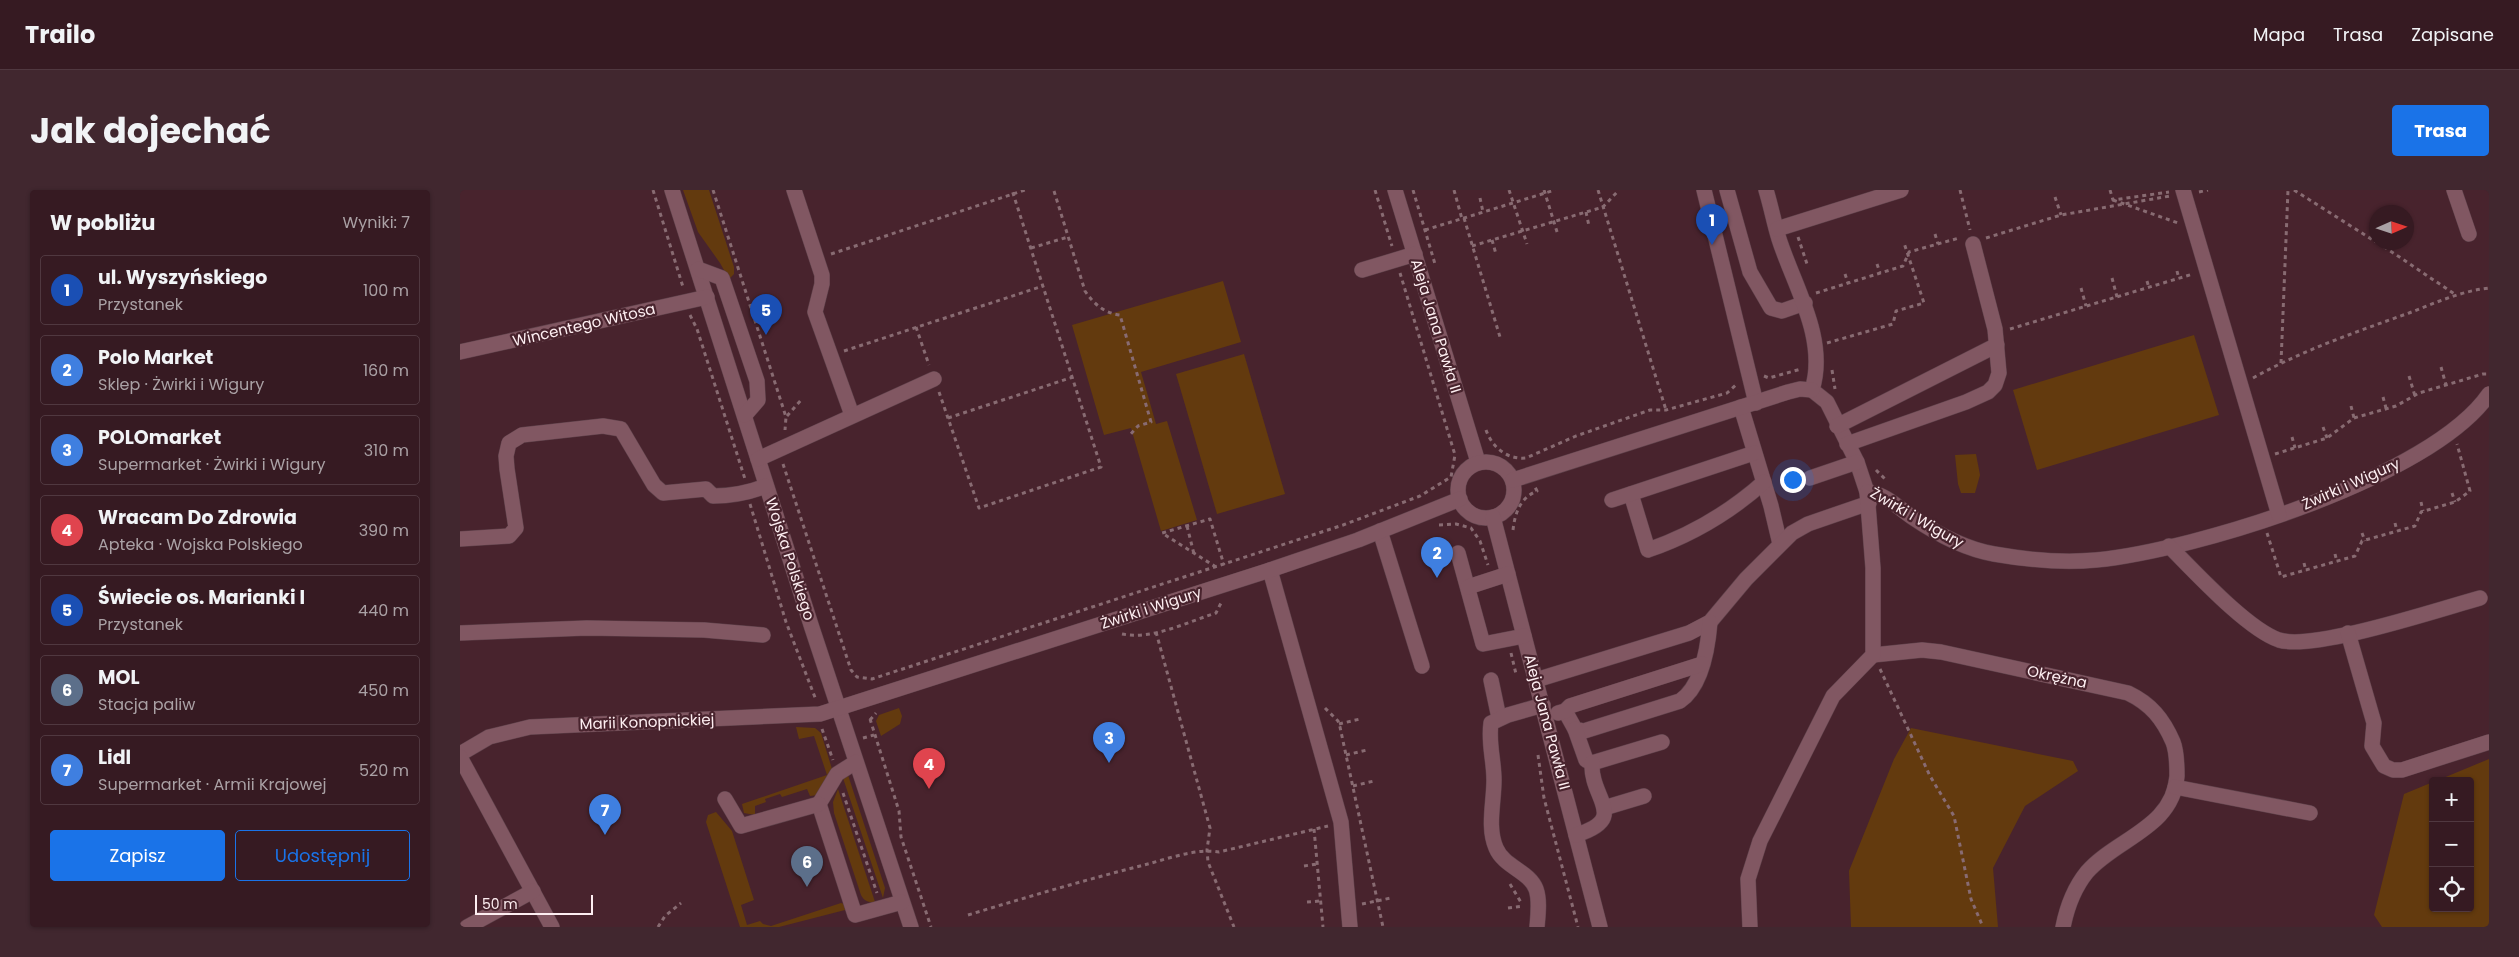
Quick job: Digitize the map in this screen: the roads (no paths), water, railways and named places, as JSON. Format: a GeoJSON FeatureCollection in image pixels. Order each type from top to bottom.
{"type":"FeatureCollection","features":[{"type":"Feature","properties":{"kind":"street","name":"Wojska Polskiego"},"geometry":{"type":"LineString","coordinates":[[672,190],[766,486],[911,927]]}},
{"type":"Feature","properties":{"kind":"street"},"geometry":{"type":"LineString","coordinates":[[794,190],[820,267],[822,284],[815,312],[852,415]]}},
{"type":"Feature","properties":{"kind":"street","name":"Aleja Jana Pawła II"},"geometry":{"type":"LineString","coordinates":[[1395,190],[1478,462]]}},
{"type":"Feature","properties":{"kind":"street"},"geometry":{"type":"LineString","coordinates":[[1704,190],[1756,403]]}},
{"type":"Feature","properties":{"kind":"street"},"geometry":{"type":"LineString","coordinates":[[1727,190],[1750,272],[1771,308],[1782,311],[1812,299]]}},
{"type":"Feature","properties":{"kind":"street"},"geometry":{"type":"LineString","coordinates":[[1513,480],[1800,389],[1812,390],[1817,370],[1812,299],[1776,229],[1766,190]]}},
{"type":"Feature","properties":{"kind":"street"},"geometry":{"type":"LineString","coordinates":[[1776,229],[1901,190]]}},
{"type":"Feature","properties":{"kind":"street"},"geometry":{"type":"LineString","coordinates":[[2454,190],[2469,234]]}},
{"type":"Feature","properties":{"kind":"street"},"geometry":{"type":"LineString","coordinates":[[2182,192],[2208,270],[2279,515]]}},
{"type":"Feature","properties":{"kind":"street"},"geometry":{"type":"LineString","coordinates":[[1846,444],[1966,402],[1988,392],[1995,384],[2000,374],[1996,339],[1972,239]]}},
{"type":"Feature","properties":{"kind":"street"},"geometry":{"type":"LineString","coordinates":[[1362,270],[1414,254]]}},
{"type":"Feature","properties":{"kind":"street"},"geometry":{"type":"LineString","coordinates":[[698,269],[722,278],[757,381],[758,400],[745,415]]}},
{"type":"Feature","properties":{"kind":"street","name":"Wincentego Witosa"},"geometry":{"type":"LineString","coordinates":[[460,352],[707,297]]}},
{"type":"Feature","properties":{"kind":"street"},"geometry":{"type":"LineString","coordinates":[[1837,426],[1996,339]]}},
{"type":"Feature","properties":{"kind":"street"},"geometry":{"type":"LineString","coordinates":[[758,459],[934,378]]}},
{"type":"Feature","properties":{"kind":"street","name":"Żwirki i Wigury"},"geometry":{"type":"LineString","coordinates":[[1812,390],[1827,402],[1837,426],[1857,462],[1868,498],[1885,497],[1931,530],[1964,546],[1993,554],[2037,560],[2079,561],[2121,556],[2169,546],[2264,520],[2356,485],[2400,463],[2465,420],[2489,394]]}},
{"type":"Feature","properties":{"kind":"street"},"geometry":{"type":"LineString","coordinates":[[1741,407],[1764,482],[1780,544]]}},
{"type":"Feature","properties":{"kind":"street"},"geometry":{"type":"LineString","coordinates":[[460,539],[509,536],[516,528],[506,456],[509,443],[522,435],[603,426],[621,429],[654,485],[663,493],[706,489],[713,496],[748,493],[766,486]]}},
{"type":"Feature","properties":{"kind":"street"},"geometry":{"type":"LineString","coordinates":[[1612,500],[1754,453]]}},
{"type":"Feature","properties":{"kind":"street"},"geometry":{"type":"LineString","coordinates":[[1478,462],[1495,463],[1509,472],[1513,480],[1513,499],[1509,507],[1493,517],[1473,515],[1462,505],[1458,490],[1463,473],[1478,462]]}},
{"type":"Feature","properties":{"kind":"street"},"geometry":{"type":"LineString","coordinates":[[1810,478],[1857,462]]}},
{"type":"Feature","properties":{"kind":"street"},"geometry":{"type":"LineString","coordinates":[[1631,494],[1648,550],[1678,540],[1709,524],[1764,482]]}},
{"type":"Feature","properties":{"kind":"street"},"geometry":{"type":"LineString","coordinates":[[1536,680],[1689,633],[1710,622],[1780,544],[1808,524],[1868,498],[1873,568],[1873,655],[1844,683],[1828,704],[1760,841],[1748,879],[1750,927]]}},
{"type":"Feature","properties":{"kind":"street","name":"Żwirki i Wigury"},"geometry":{"type":"LineString","coordinates":[[839,709],[1270,570],[1380,531],[1460,499]]}},
{"type":"Feature","properties":{"kind":"street","name":"Aleja Jana Pawła II"},"geometry":{"type":"LineString","coordinates":[[1493,517],[1600,927]]}},
{"type":"Feature","properties":{"kind":"street"},"geometry":{"type":"LineString","coordinates":[[1380,531],[1422,666]]}},
{"type":"Feature","properties":{"kind":"street"},"geometry":{"type":"LineString","coordinates":[[2169,546],[2253,626],[2280,640],[2315,640],[2355,632],[2480,598]]}},
{"type":"Feature","properties":{"kind":"street"},"geometry":{"type":"LineString","coordinates":[[1458,553],[1483,644],[1524,636]]}},
{"type":"Feature","properties":{"kind":"street"},"geometry":{"type":"LineString","coordinates":[[1270,570],[1341,822],[1350,927]]}},
{"type":"Feature","properties":{"kind":"street"},"geometry":{"type":"LineString","coordinates":[[1468,587],[1508,574]]}},
{"type":"Feature","properties":{"kind":"street"},"geometry":{"type":"LineString","coordinates":[[1575,729],[1584,731],[1680,701],[1689,695],[1708,650],[1710,622]]}},
{"type":"Feature","properties":{"kind":"street"},"geometry":{"type":"LineString","coordinates":[[460,633],[595,628],[704,630],[763,635]]}},
{"type":"Feature","properties":{"kind":"street"},"geometry":{"type":"LineString","coordinates":[[2355,632],[2374,723],[2372,746],[2384,766],[2392,770],[2402,770],[2489,742]]}},
{"type":"Feature","properties":{"kind":"street","name":"Okrężna"},"geometry":{"type":"LineString","coordinates":[[1873,655],[1922,650],[1941,652],[2128,694],[2150,707],[2166,727],[2174,746],[2178,765],[2175,787],[2169,804],[2157,819],[2097,862],[2080,881],[2067,910],[2062,927]]}},
{"type":"Feature","properties":{"kind":"street"},"geometry":{"type":"LineString","coordinates":[[1537,927],[1536,888],[1524,875],[1505,862],[1496,849],[1491,832],[1494,780],[1489,737],[1491,723],[1499,718],[1544,711],[1565,710],[1570,706],[1702,664]]}},
{"type":"Feature","properties":{"kind":"street"},"geometry":{"type":"LineString","coordinates":[[1491,680],[1499,718]]}},
{"type":"Feature","properties":{"kind":"street","name":"Marii Konopnickiej"},"geometry":{"type":"LineString","coordinates":[[460,756],[489,737],[530,727],[820,714],[839,709]]}},
{"type":"Feature","properties":{"kind":"street"},"geometry":{"type":"LineString","coordinates":[[1565,710],[1575,729],[1586,760],[1592,763],[1662,742]]}},
{"type":"Feature","properties":{"kind":"street"},"geometry":{"type":"LineString","coordinates":[[460,756],[552,927]]}},
{"type":"Feature","properties":{"kind":"street"},"geometry":{"type":"LineString","coordinates":[[725,799],[741,826],[819,804],[837,774],[856,762]]}},
{"type":"Feature","properties":{"kind":"street"},"geometry":{"type":"LineString","coordinates":[[1576,835],[1596,828],[1603,822],[1604,808],[1592,771],[1592,763]]}},
{"type":"Feature","properties":{"kind":"street"},"geometry":{"type":"LineString","coordinates":[[2175,787],[2310,813]]}},
{"type":"Feature","properties":{"kind":"street"},"geometry":{"type":"LineString","coordinates":[[1604,808],[1644,796]]}},
{"type":"Feature","properties":{"kind":"street"},"geometry":{"type":"LineString","coordinates":[[819,804],[855,915],[902,902]]}},
{"type":"Feature","properties":{"kind":"street"},"geometry":{"type":"LineString","coordinates":[[467,927],[533,891]]}},
{"type":"Feature","properties":{"kind":"place","name":"ul. Wyszyńskiego"},"geometry":{"type":"Point","coordinates":[1712,245]}},
{"type":"Feature","properties":{"kind":"place","name":"Świecie os. Marianki I"},"geometry":{"type":"Point","coordinates":[766,335]}},
{"type":"Feature","properties":{"kind":"place","name":"Polo Market"},"geometry":{"type":"Point","coordinates":[1437,578]}},
{"type":"Feature","properties":{"kind":"place","name":"POLOmarket"},"geometry":{"type":"Point","coordinates":[1109,763]}},
{"type":"Feature","properties":{"kind":"place","name":"Wracam Do Zdrowia"},"geometry":{"type":"Point","coordinates":[929,789]}},
{"type":"Feature","properties":{"kind":"place","name":"Lidl"},"geometry":{"type":"Point","coordinates":[605,835]}},
{"type":"Feature","properties":{"kind":"place","name":"MOL"},"geometry":{"type":"Point","coordinates":[807,887]}}]}
